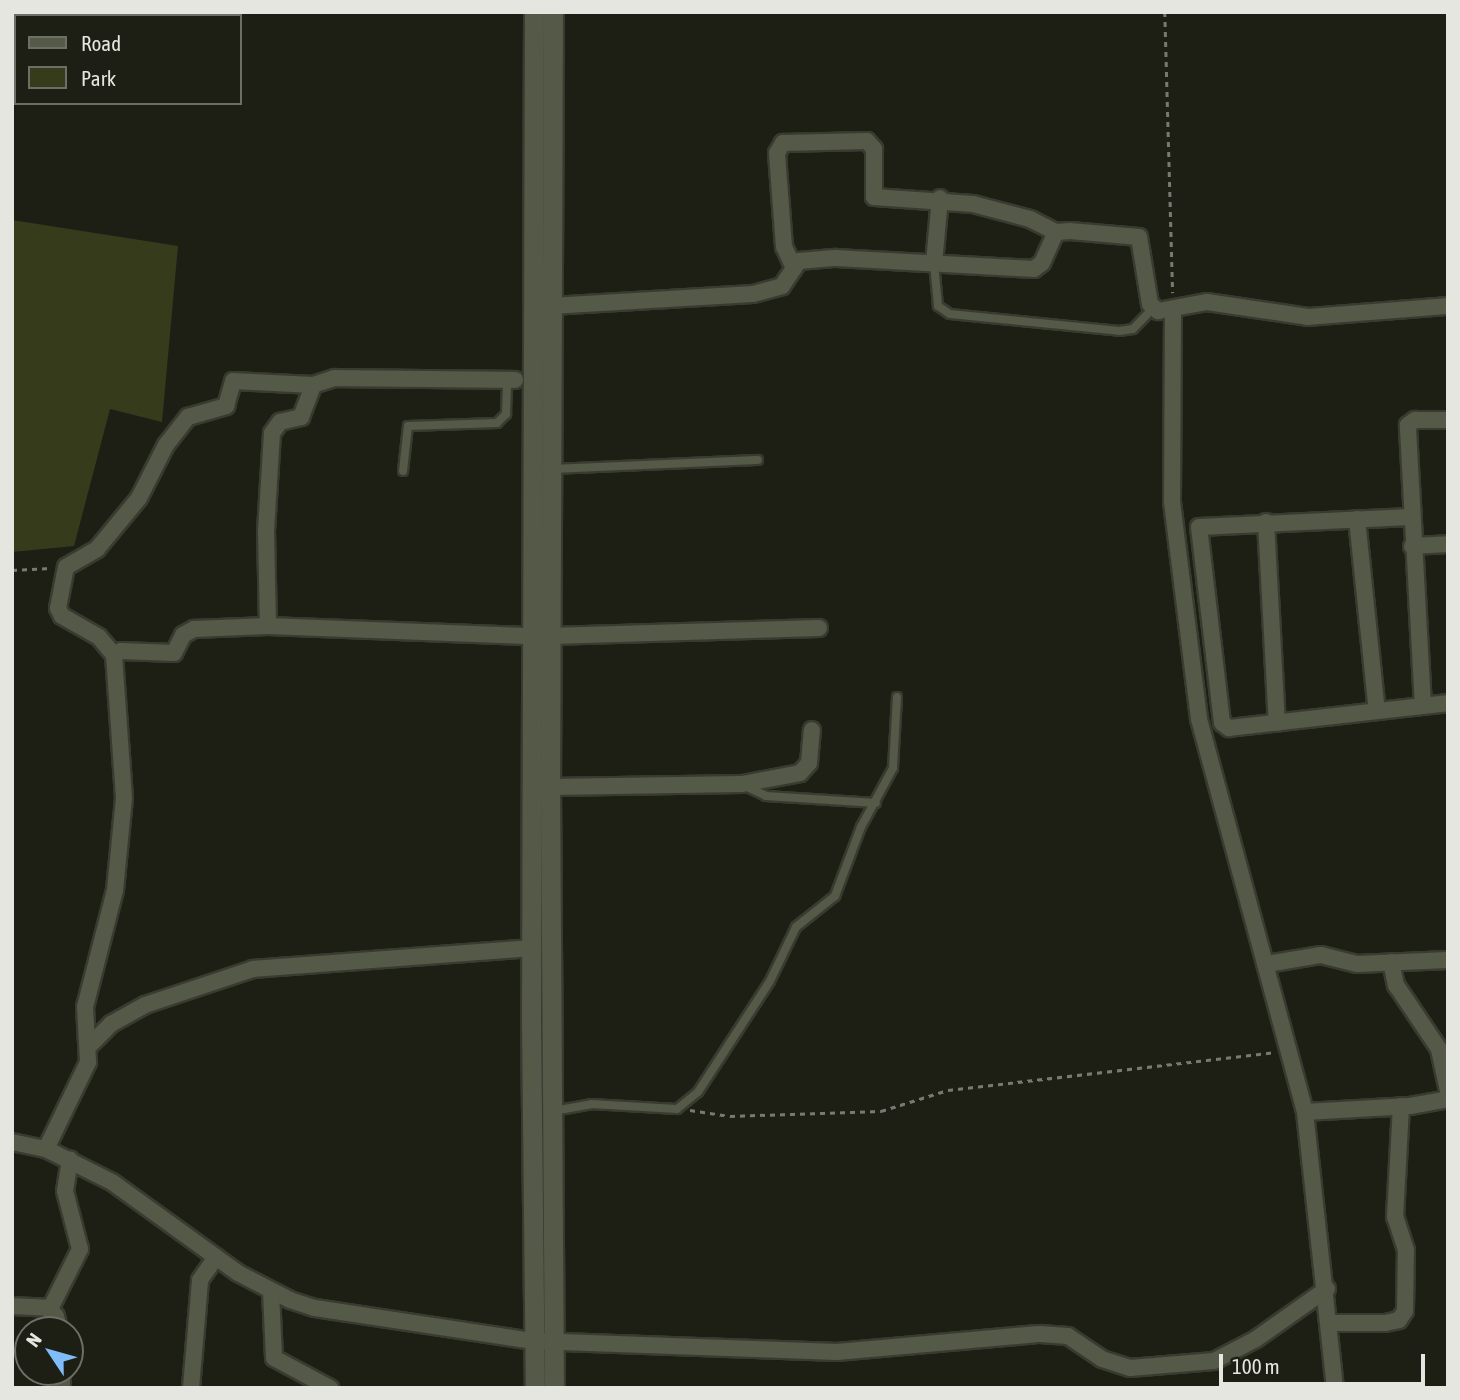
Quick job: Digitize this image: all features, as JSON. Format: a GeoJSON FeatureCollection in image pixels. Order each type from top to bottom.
{"type":"FeatureCollection","features":[{"type":"Feature","properties":{"kind":"street"},"geometry":{"type":"LineString","coordinates":[[534,12],[541,636],[550,787],[550,1112],[544,1342],[535,1388]]}},
{"type":"Feature","properties":{"kind":"street"},"geometry":{"type":"LineString","coordinates":[[553,12],[551,469],[541,636],[531,948],[544,1342],[554,1388]]}},
{"type":"Feature","properties":{"kind":"street"},"geometry":{"type":"LineString","coordinates":[[793,266],[784,247],[777,153],[783,143],[867,142],[874,149],[874,197],[940,198],[1016,214],[1056,232],[1139,237],[1153,308],[1173,310],[1207,302],[1308,317],[1448,306]]}},
{"type":"Feature","properties":{"kind":"street"},"geometry":{"type":"LineString","coordinates":[[934,263],[940,198]]}},
{"type":"Feature","properties":{"kind":"street"},"geometry":{"type":"LineString","coordinates":[[793,266],[836,258],[1034,269],[1042,263],[1056,232]]}},
{"type":"Feature","properties":{"kind":"street"},"geometry":{"type":"LineString","coordinates":[[551,306],[753,294],[782,286],[793,266]]}},
{"type":"Feature","properties":{"kind":"street"},"geometry":{"type":"LineString","coordinates":[[1173,310],[1172,502],[1199,719],[1305,1112],[1327,1289],[1335,1388]]}},
{"type":"Feature","properties":{"kind":"street"},"geometry":{"type":"LineString","coordinates":[[46,1149],[78,1088],[90,1045],[85,1007],[115,890],[124,798],[114,655],[99,637],[62,616],[58,608],[66,567],[97,549],[139,498],[166,445],[188,417],[226,406],[233,381],[313,385],[335,378],[511,380]]}},
{"type":"Feature","properties":{"kind":"street"},"geometry":{"type":"LineString","coordinates":[[268,626],[266,531],[272,433],[280,422],[301,417],[313,385]]}},
{"type":"Feature","properties":{"kind":"street"},"geometry":{"type":"LineString","coordinates":[[1423,706],[1410,517],[1408,425],[1415,420],[1448,420]]}},
{"type":"Feature","properties":{"kind":"street"},"geometry":{"type":"LineString","coordinates":[[1410,517],[1203,525],[1196,532],[1222,723],[1229,728],[1448,703]]}},
{"type":"Feature","properties":{"kind":"street"},"geometry":{"type":"LineString","coordinates":[[1357,519],[1377,711]]}},
{"type":"Feature","properties":{"kind":"street"},"geometry":{"type":"LineString","coordinates":[[1266,522],[1277,723]]}},
{"type":"Feature","properties":{"kind":"street"},"geometry":{"type":"LineString","coordinates":[[1412,546],[1448,544]]}},
{"type":"Feature","properties":{"kind":"street"},"geometry":{"type":"LineString","coordinates":[[114,655],[121,651],[174,653],[183,635],[194,629],[268,626],[541,636],[819,628]]}},
{"type":"Feature","properties":{"kind":"street"},"geometry":{"type":"LineString","coordinates":[[550,787],[743,784],[807,769],[812,730]]}},
{"type":"Feature","properties":{"kind":"street"},"geometry":{"type":"LineString","coordinates":[[90,1045],[111,1024],[145,1005],[253,969],[531,948]]}},
{"type":"Feature","properties":{"kind":"street"},"geometry":{"type":"LineString","coordinates":[[1267,964],[1321,955],[1357,964],[1448,960]]}},
{"type":"Feature","properties":{"kind":"street"},"geometry":{"type":"LineString","coordinates":[[1391,962],[1396,985],[1440,1049],[1448,1091]]}},
{"type":"Feature","properties":{"kind":"street"},"geometry":{"type":"LineString","coordinates":[[1305,1112],[1401,1107],[1448,1099]]}},
{"type":"Feature","properties":{"kind":"street"},"geometry":{"type":"LineString","coordinates":[[1330,1323],[1385,1323],[1399,1320],[1405,1311],[1406,1250],[1395,1217],[1401,1107]]}},
{"type":"Feature","properties":{"kind":"street"},"geometry":{"type":"LineString","coordinates":[[12,1142],[46,1149],[70,1159],[149,1206],[216,1257],[271,1292],[315,1308],[544,1342],[836,1352],[1040,1334],[1068,1336],[1102,1359],[1130,1368],[1214,1361],[1327,1289]]}},
{"type":"Feature","properties":{"kind":"street"},"geometry":{"type":"LineString","coordinates":[[53,1316],[50,1309],[79,1249],[65,1191],[70,1159]]}},
{"type":"Feature","properties":{"kind":"street"},"geometry":{"type":"LineString","coordinates":[[191,1388],[200,1280],[216,1257]]}},
{"type":"Feature","properties":{"kind":"street"},"geometry":{"type":"LineString","coordinates":[[271,1292],[274,1358],[330,1388]]}},
{"type":"Feature","properties":{"kind":"street"},"geometry":{"type":"LineString","coordinates":[[12,1306],[50,1309]]}},
{"type":"Feature","properties":{"kind":"lane"},"geometry":{"type":"LineString","coordinates":[[934,263],[938,306],[950,314],[1119,331],[1133,329],[1153,308]]}},
{"type":"Feature","properties":{"kind":"lane"},"geometry":{"type":"LineString","coordinates":[[403,471],[408,426],[497,424],[506,414],[511,380]]}},
{"type":"Feature","properties":{"kind":"lane"},"geometry":{"type":"LineString","coordinates":[[551,469],[758,460]]}},
{"type":"Feature","properties":{"kind":"lane"},"geometry":{"type":"LineString","coordinates":[[550,1112],[591,1104],[677,1109],[686,1106],[770,981],[796,927],[835,896],[860,827],[876,803],[895,757],[897,697]]}},
{"type":"Feature","properties":{"kind":"lane"},"geometry":{"type":"LineString","coordinates":[[743,784],[766,796],[876,803]]}},
{"type":"Feature","properties":{"kind":"path"},"geometry":{"type":"LineString","coordinates":[[1165,12],[1173,310]]}},
{"type":"Feature","properties":{"kind":"path"},"geometry":{"type":"LineString","coordinates":[[12,570],[66,567]]}},
{"type":"Feature","properties":{"kind":"path"},"geometry":{"type":"LineString","coordinates":[[686,1106],[701,1113],[730,1116],[881,1111],[948,1090],[1289,1050]]}},
{"type":"Feature","properties":{"kind":"green space"},"geometry":{"type":"Polygon","coordinates":[[[12,220],[178,246],[162,422],[110,409],[74,546],[12,552],[12,220]]]}}]}
